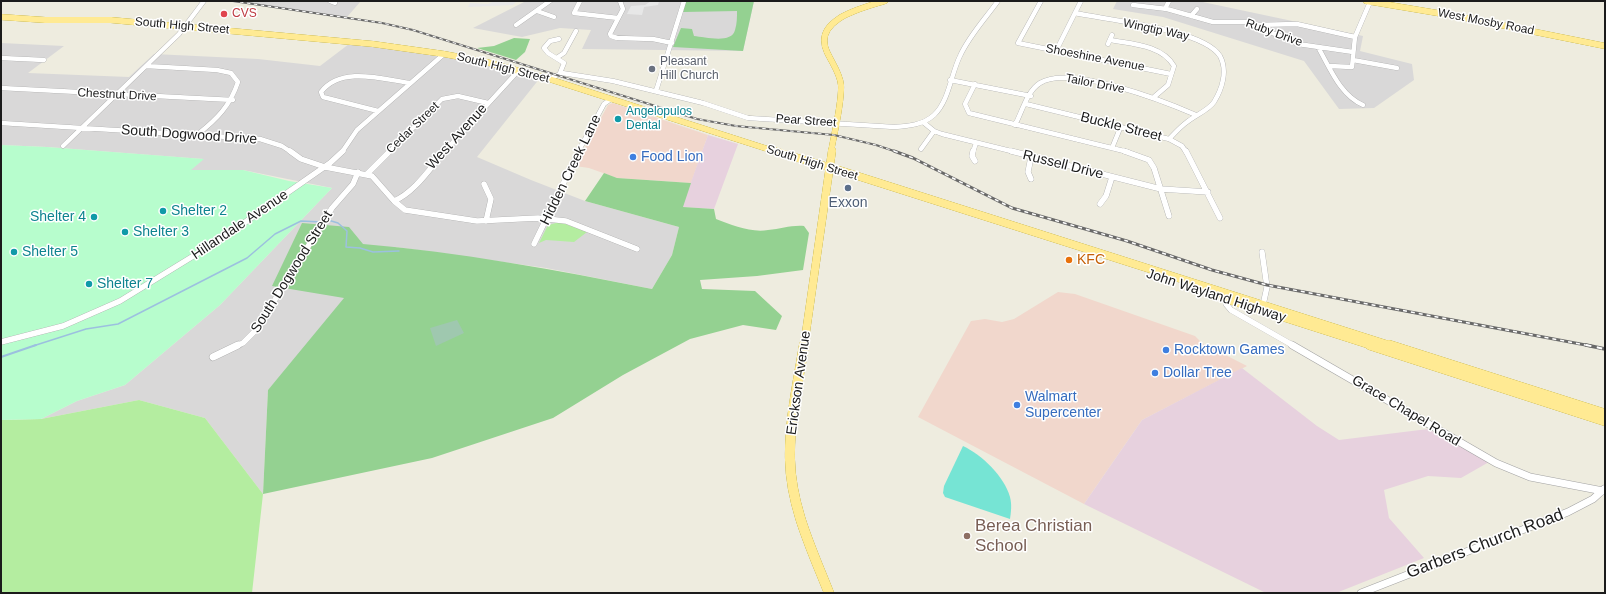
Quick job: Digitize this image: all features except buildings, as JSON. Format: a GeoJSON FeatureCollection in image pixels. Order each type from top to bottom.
{"type":"FeatureCollection","features":[{"type":"Feature","properties":{"kind":"main road","name":"Erickson Avenue"},"geometry":{"type":"LineString","coordinates":[[829,593],[798,508],[791,480],[789,458],[792,420],[802,362],[828,168],[836,123],[840,77],[826,49],[824,39],[826,32],[835,21],[846,14],[885,1]]}},
{"type":"Feature","properties":{"kind":"main road","name":"West Mosby Road"},"geometry":{"type":"LineString","coordinates":[[1368,1],[1468,18],[1605,46]]}},
{"type":"Feature","properties":{"kind":"main road","name":"South High Street"},"geometry":{"type":"LineString","coordinates":[[1,17],[45,20],[111,20],[373,44],[444,54],[519,70],[549,79],[985,217]]}},
{"type":"Feature","properties":{"kind":"main road","name":"John Wayland Highway"},"geometry":{"type":"LineString","coordinates":[[828,168],[840,176],[1605,421]]}},
{"type":"Feature","properties":{"kind":"main road","name":"John Wayland Highway"},"geometry":{"type":"LineString","coordinates":[[985,217],[1605,414]]}},
{"type":"Feature","properties":{"kind":"street"},"geometry":{"type":"LineString","coordinates":[[63,146],[186,27],[204,1]]}},
{"type":"Feature","properties":{"kind":"street"},"geometry":{"type":"LineString","coordinates":[[330,1],[335,3]]}},
{"type":"Feature","properties":{"kind":"street"},"geometry":{"type":"LineString","coordinates":[[516,25],[550,1]]}},
{"type":"Feature","properties":{"kind":"street"},"geometry":{"type":"LineString","coordinates":[[580,1],[574,13],[618,18]]}},
{"type":"Feature","properties":{"kind":"street"},"geometry":{"type":"LineString","coordinates":[[620,1],[623,9],[610,34],[614,37],[672,43]]}},
{"type":"Feature","properties":{"kind":"street"},"geometry":{"type":"LineString","coordinates":[[656,91],[684,1]]}},
{"type":"Feature","properties":{"kind":"street","name":"Pear Street"},"geometry":{"type":"LineString","coordinates":[[560,73],[586,76],[656,91],[748,118],[903,127],[923,122],[938,112],[960,55],[998,1]]}},
{"type":"Feature","properties":{"kind":"street","name":"Shoeshine Avenue"},"geometry":{"type":"LineString","coordinates":[[1041,1],[1018,43],[1171,74]]}},
{"type":"Feature","properties":{"kind":"street"},"geometry":{"type":"LineString","coordinates":[[1056,51],[1081,1]]}},
{"type":"Feature","properties":{"kind":"street"},"geometry":{"type":"LineString","coordinates":[[1165,9],[1169,1]]}},
{"type":"Feature","properties":{"kind":"street"},"geometry":{"type":"LineString","coordinates":[[1330,66],[1351,67],[1355,37],[1368,1]]}},
{"type":"Feature","properties":{"kind":"street","name":"Ruby Drive"},"geometry":{"type":"LineString","coordinates":[[1134,5],[1165,9],[1213,22],[1241,21],[1254,25],[1292,42],[1318,47],[1330,66],[1336,80],[1344,91],[1352,100],[1363,105]]}},
{"type":"Feature","properties":{"kind":"street"},"geometry":{"type":"LineString","coordinates":[[1191,16],[1198,9]]}},
{"type":"Feature","properties":{"kind":"street"},"geometry":{"type":"LineString","coordinates":[[537,11],[554,17]]}},
{"type":"Feature","properties":{"kind":"street","name":"Wingtip Way"},"geometry":{"type":"LineString","coordinates":[[1075,13],[1179,33],[1198,39],[1211,47],[1220,57],[1225,74],[1213,104],[1176,130],[1169,138]]}},
{"type":"Feature","properties":{"kind":"street"},"geometry":{"type":"LineString","coordinates":[[1254,25],[1297,24],[1355,37]]}},
{"type":"Feature","properties":{"kind":"street"},"geometry":{"type":"LineString","coordinates":[[558,57],[564,53],[576,31]]}},
{"type":"Feature","properties":{"kind":"street"},"geometry":{"type":"LineString","coordinates":[[1112,35],[1109,42],[1152,49],[1165,55],[1172,62],[1174,66],[1168,85],[1154,97]]}},
{"type":"Feature","properties":{"kind":"street"},"geometry":{"type":"LineString","coordinates":[[549,79],[560,73],[564,63],[558,57],[548,54],[544,48],[550,41],[559,39]]}},
{"type":"Feature","properties":{"kind":"street"},"geometry":{"type":"LineString","coordinates":[[1318,47],[1353,52]]}},
{"type":"Feature","properties":{"kind":"street","name":"Hillandale Avenue"},"geometry":{"type":"LineString","coordinates":[[1,342],[63,326],[120,301],[239,227],[325,167],[340,154],[357,130],[444,54]]}},
{"type":"Feature","properties":{"kind":"street"},"geometry":{"type":"LineString","coordinates":[[1,58],[44,60]]}},
{"type":"Feature","properties":{"kind":"street"},"geometry":{"type":"LineString","coordinates":[[1353,60],[1397,68]]}},
{"type":"Feature","properties":{"kind":"street"},"geometry":{"type":"LineString","coordinates":[[146,66],[217,70],[231,73],[238,82],[233,100],[226,110],[198,134]]}},
{"type":"Feature","properties":{"kind":"street","name":"West Avenue"},"geometry":{"type":"LineString","coordinates":[[394,201],[401,198],[410,190],[519,70]]}},
{"type":"Feature","properties":{"kind":"street"},"geometry":{"type":"LineString","coordinates":[[378,111],[323,97],[321,92],[326,84],[331,81],[351,76],[410,83]]}},
{"type":"Feature","properties":{"kind":"street","name":"Tailor Drive"},"geometry":{"type":"LineString","coordinates":[[1015,125],[1030,96],[1040,82],[1061,78],[1083,80],[1154,97],[1196,115]]}},
{"type":"Feature","properties":{"kind":"street"},"geometry":{"type":"LineString","coordinates":[[950,80],[1030,96]]}},
{"type":"Feature","properties":{"kind":"street"},"geometry":{"type":"LineString","coordinates":[[975,84],[965,104],[969,113],[1144,156],[1149,160],[1154,168],[1169,216]]}},
{"type":"Feature","properties":{"kind":"street","name":"Chestnut Drive"},"geometry":{"type":"LineString","coordinates":[[1,88],[233,100]]}},
{"type":"Feature","properties":{"kind":"street","name":"Cedar Street"},"geometry":{"type":"LineString","coordinates":[[366,174],[442,99],[458,96],[488,103]]}},
{"type":"Feature","properties":{"kind":"street","name":"Hidden Creek Lane"},"geometry":{"type":"LineString","coordinates":[[534,244],[604,104],[611,99]]}},
{"type":"Feature","properties":{"kind":"street","name":"Buckle Street"},"geometry":{"type":"LineString","coordinates":[[1026,104],[1169,138],[1182,146],[1208,192],[1220,218]]}},
{"type":"Feature","properties":{"kind":"street","name":"Russell Drive"},"geometry":{"type":"LineString","coordinates":[[923,122],[934,131],[1112,177],[1161,189],[1208,192]]}},
{"type":"Feature","properties":{"kind":"street","name":"South Dogwood Drive"},"geometry":{"type":"LineString","coordinates":[[1,123],[260,139],[282,146],[301,158],[325,167],[366,174],[376,179],[394,201],[405,210],[468,220],[486,221],[547,218],[571,222],[637,249]]}},
{"type":"Feature","properties":{"kind":"street"},"geometry":{"type":"LineString","coordinates":[[1112,148],[1121,126]]}},
{"type":"Feature","properties":{"kind":"street"},"geometry":{"type":"LineString","coordinates":[[921,149],[924,147],[934,131]]}},
{"type":"Feature","properties":{"kind":"street"},"geometry":{"type":"LineString","coordinates":[[975,161],[972,156],[976,143]]}},
{"type":"Feature","properties":{"kind":"street"},"geometry":{"type":"LineString","coordinates":[[1031,157],[1028,172],[1031,179]]}},
{"type":"Feature","properties":{"kind":"street","name":"South Dogwood Street"},"geometry":{"type":"LineString","coordinates":[[213,357],[243,343],[256,330],[332,208],[353,184],[358,172]]}},
{"type":"Feature","properties":{"kind":"street"},"geometry":{"type":"LineString","coordinates":[[1100,204],[1106,196],[1112,177]]}},
{"type":"Feature","properties":{"kind":"street"},"geometry":{"type":"LineString","coordinates":[[484,184],[491,199],[486,221]]}},
{"type":"Feature","properties":{"kind":"street"},"geometry":{"type":"LineString","coordinates":[[1262,252],[1267,287],[1263,305]]}},
{"type":"Feature","properties":{"kind":"street","name":"Grace Chapel Road"},"geometry":{"type":"LineString","coordinates":[[1226,299],[1226,304],[1231,310],[1496,463],[1530,477],[1604,489]]}},
{"type":"Feature","properties":{"kind":"street","name":"Garbers Church Road"},"geometry":{"type":"LineString","coordinates":[[1361,593],[1568,512],[1593,499],[1604,489]]}},
{"type":"Feature","properties":{"kind":"shaded area"},"geometry":{"type":"Polygon","coordinates":[[[224,1],[361,1],[347,17],[224,1]]]}},
{"type":"Feature","properties":{"kind":"shaded area"},"geometry":{"type":"Polygon","coordinates":[[[494,1],[506,1],[505,4],[507,1],[517,1],[513,5],[468,7],[470,3],[488,4],[494,1]]]}},
{"type":"Feature","properties":{"kind":"shaded area"},"geometry":{"type":"Polygon","coordinates":[[[526,1],[754,1],[743,51],[582,49],[591,30],[560,28],[522,37],[473,28],[526,1]]]}},
{"type":"Feature","properties":{"kind":"shaded area"},"geometry":{"type":"Polygon","coordinates":[[[651,1],[659,1],[658,5],[644,7],[642,15],[627,14],[631,6],[645,5],[651,1]]]}},
{"type":"Feature","properties":{"kind":"shaded area"},"geometry":{"type":"Polygon","coordinates":[[[1117,1],[1198,1],[1363,36],[1360,51],[1412,64],[1414,80],[1374,108],[1339,109],[1304,61],[1163,17],[1113,9],[1117,1]]]}},
{"type":"Feature","properties":{"kind":"shaded area"},"geometry":{"type":"Polygon","coordinates":[[[1,43],[64,46],[28,73],[129,77],[154,54],[258,59],[320,66],[349,44],[407,50],[461,59],[540,78],[477,157],[585,201],[679,227],[672,255],[652,289],[546,268],[396,247],[268,390],[263,494],[205,418],[139,400],[41,419],[77,401],[125,385],[220,305],[332,188],[243,170],[190,170],[203,159],[1,145],[1,43]]]}},
{"type":"Feature","properties":{"kind":"shaded area"},"geometry":{"type":"Polygon","coordinates":[[[613,103],[708,135],[691,183],[617,178],[589,168],[575,166],[608,105],[613,103]]]}},
{"type":"Feature","properties":{"kind":"shaded area"},"geometry":{"type":"Polygon","coordinates":[[[708,135],[738,144],[714,209],[682,207],[708,135]]]}},
{"type":"Feature","properties":{"kind":"shaded area"},"geometry":{"type":"Polygon","coordinates":[[[1058,292],[1075,294],[1195,336],[1202,343],[1247,366],[1142,420],[1084,504],[918,417],[971,321],[985,319],[1002,322],[1014,319],[1058,292]]]}},
{"type":"Feature","properties":{"kind":"shaded area"},"geometry":{"type":"Polygon","coordinates":[[[1242,368],[1317,426],[1339,440],[1428,429],[1489,462],[1461,478],[1428,476],[1384,490],[1389,518],[1424,558],[1336,593],[1266,593],[1084,504],[1142,420],[1242,368]]]}},
{"type":"Feature","properties":{"kind":"shaded area"},"geometry":{"type":"Polygon","coordinates":[[[963,446],[985,461],[1003,481],[1011,500],[1010,519],[945,497],[943,493],[944,486],[963,446]]]}},
{"type":"Feature","properties":{"kind":"green space"},"geometry":{"type":"Polygon","coordinates":[[[686,1],[754,1],[743,51],[673,47],[681,28],[692,29],[694,36],[718,39],[729,37],[733,34],[736,28],[737,11],[683,12],[686,1]]]}},
{"type":"Feature","properties":{"kind":"green space"},"geometry":{"type":"Polygon","coordinates":[[[514,38],[530,39],[525,52],[516,60],[477,48],[494,46],[514,38]]]}},
{"type":"Feature","properties":{"kind":"green space"},"geometry":{"type":"Polygon","coordinates":[[[1,145],[204,159],[191,170],[243,170],[289,181],[332,188],[220,305],[125,385],[77,401],[41,419],[1,420],[1,145]]]}},
{"type":"Feature","properties":{"kind":"green space"},"geometry":{"type":"Polygon","coordinates":[[[604,173],[617,178],[691,183],[683,207],[714,209],[716,219],[742,228],[762,231],[804,226],[809,233],[803,270],[757,276],[700,280],[702,289],[755,291],[782,316],[776,330],[743,325],[690,339],[623,375],[553,418],[432,458],[263,494],[268,390],[344,298],[272,286],[302,223],[349,227],[363,244],[399,247],[472,257],[652,289],[672,255],[679,227],[585,201],[604,173]]]}},
{"type":"Feature","properties":{"kind":"green space"},"geometry":{"type":"Polygon","coordinates":[[[560,222],[587,232],[574,242],[546,240],[539,243],[548,225],[560,222]]]}},
{"type":"Feature","properties":{"kind":"green space"},"geometry":{"type":"Polygon","coordinates":[[[457,320],[464,333],[436,346],[430,328],[457,320]]]}},
{"type":"Feature","properties":{"kind":"green space"},"geometry":{"type":"Polygon","coordinates":[[[139,400],[205,418],[263,494],[252,593],[1,593],[1,420],[41,419],[139,400]]]}},
{"type":"Feature","properties":{"kind":"waterway"},"geometry":{"type":"LineString","coordinates":[[328,220],[338,223],[347,231],[346,247],[360,248],[373,252],[399,251]]}},
{"type":"Feature","properties":{"kind":"waterway"},"geometry":{"type":"LineString","coordinates":[[34,346],[86,329],[118,324],[247,258],[275,234],[301,221],[322,222]]}},
{"type":"Feature","properties":{"kind":"waterway"},"geometry":{"type":"LineString","coordinates":[[1,357],[34,346]]}},
{"type":"Feature","properties":{"kind":"railway"},"geometry":{"type":"LineString","coordinates":[[233,1],[382,23],[413,30],[697,119],[736,126],[834,135],[894,151]]}},
{"type":"Feature","properties":{"kind":"railway"},"geometry":{"type":"LineString","coordinates":[[894,151],[913,158],[1012,208],[1127,241],[1212,270],[1267,285],[1589,346]]}},
{"type":"Feature","properties":{"kind":"railway"},"geometry":{"type":"LineString","coordinates":[[1589,346],[1605,349]]}},
{"type":"Feature","properties":{"kind":"place","name":"CVS"},"geometry":{"type":"Point","coordinates":[224,14]}},
{"type":"Feature","properties":{"kind":"place","name":"Pleasant Hill Church"},"geometry":{"type":"Point","coordinates":[652,69]}},
{"type":"Feature","properties":{"kind":"place","name":"Angelopulos Dental"},"geometry":{"type":"Point","coordinates":[618,119]}},
{"type":"Feature","properties":{"kind":"place","name":"Food Lion"},"geometry":{"type":"Point","coordinates":[633,157]}},
{"type":"Feature","properties":{"kind":"place","name":"Exxon"},"geometry":{"type":"Point","coordinates":[848,188]}},
{"type":"Feature","properties":{"kind":"place","name":"Shelter 2"},"geometry":{"type":"Point","coordinates":[163,211]}},
{"type":"Feature","properties":{"kind":"place","name":"Shelter 4"},"geometry":{"type":"Point","coordinates":[94,217]}},
{"type":"Feature","properties":{"kind":"place","name":"Shelter 3"},"geometry":{"type":"Point","coordinates":[125,232]}},
{"type":"Feature","properties":{"kind":"place","name":"Shelter 5"},"geometry":{"type":"Point","coordinates":[14,252]}},
{"type":"Feature","properties":{"kind":"place","name":"KFC"},"geometry":{"type":"Point","coordinates":[1069,260]}},
{"type":"Feature","properties":{"kind":"place","name":"Shelter 7"},"geometry":{"type":"Point","coordinates":[89,284]}},
{"type":"Feature","properties":{"kind":"place","name":"Rocktown Games"},"geometry":{"type":"Point","coordinates":[1166,350]}},
{"type":"Feature","properties":{"kind":"place","name":"Dollar Tree"},"geometry":{"type":"Point","coordinates":[1155,373]}},
{"type":"Feature","properties":{"kind":"place","name":"Walmart Supercenter"},"geometry":{"type":"Point","coordinates":[1017,405]}},
{"type":"Feature","properties":{"kind":"place","name":"Berea Christian School"},"geometry":{"type":"Point","coordinates":[967,536]}}]}
